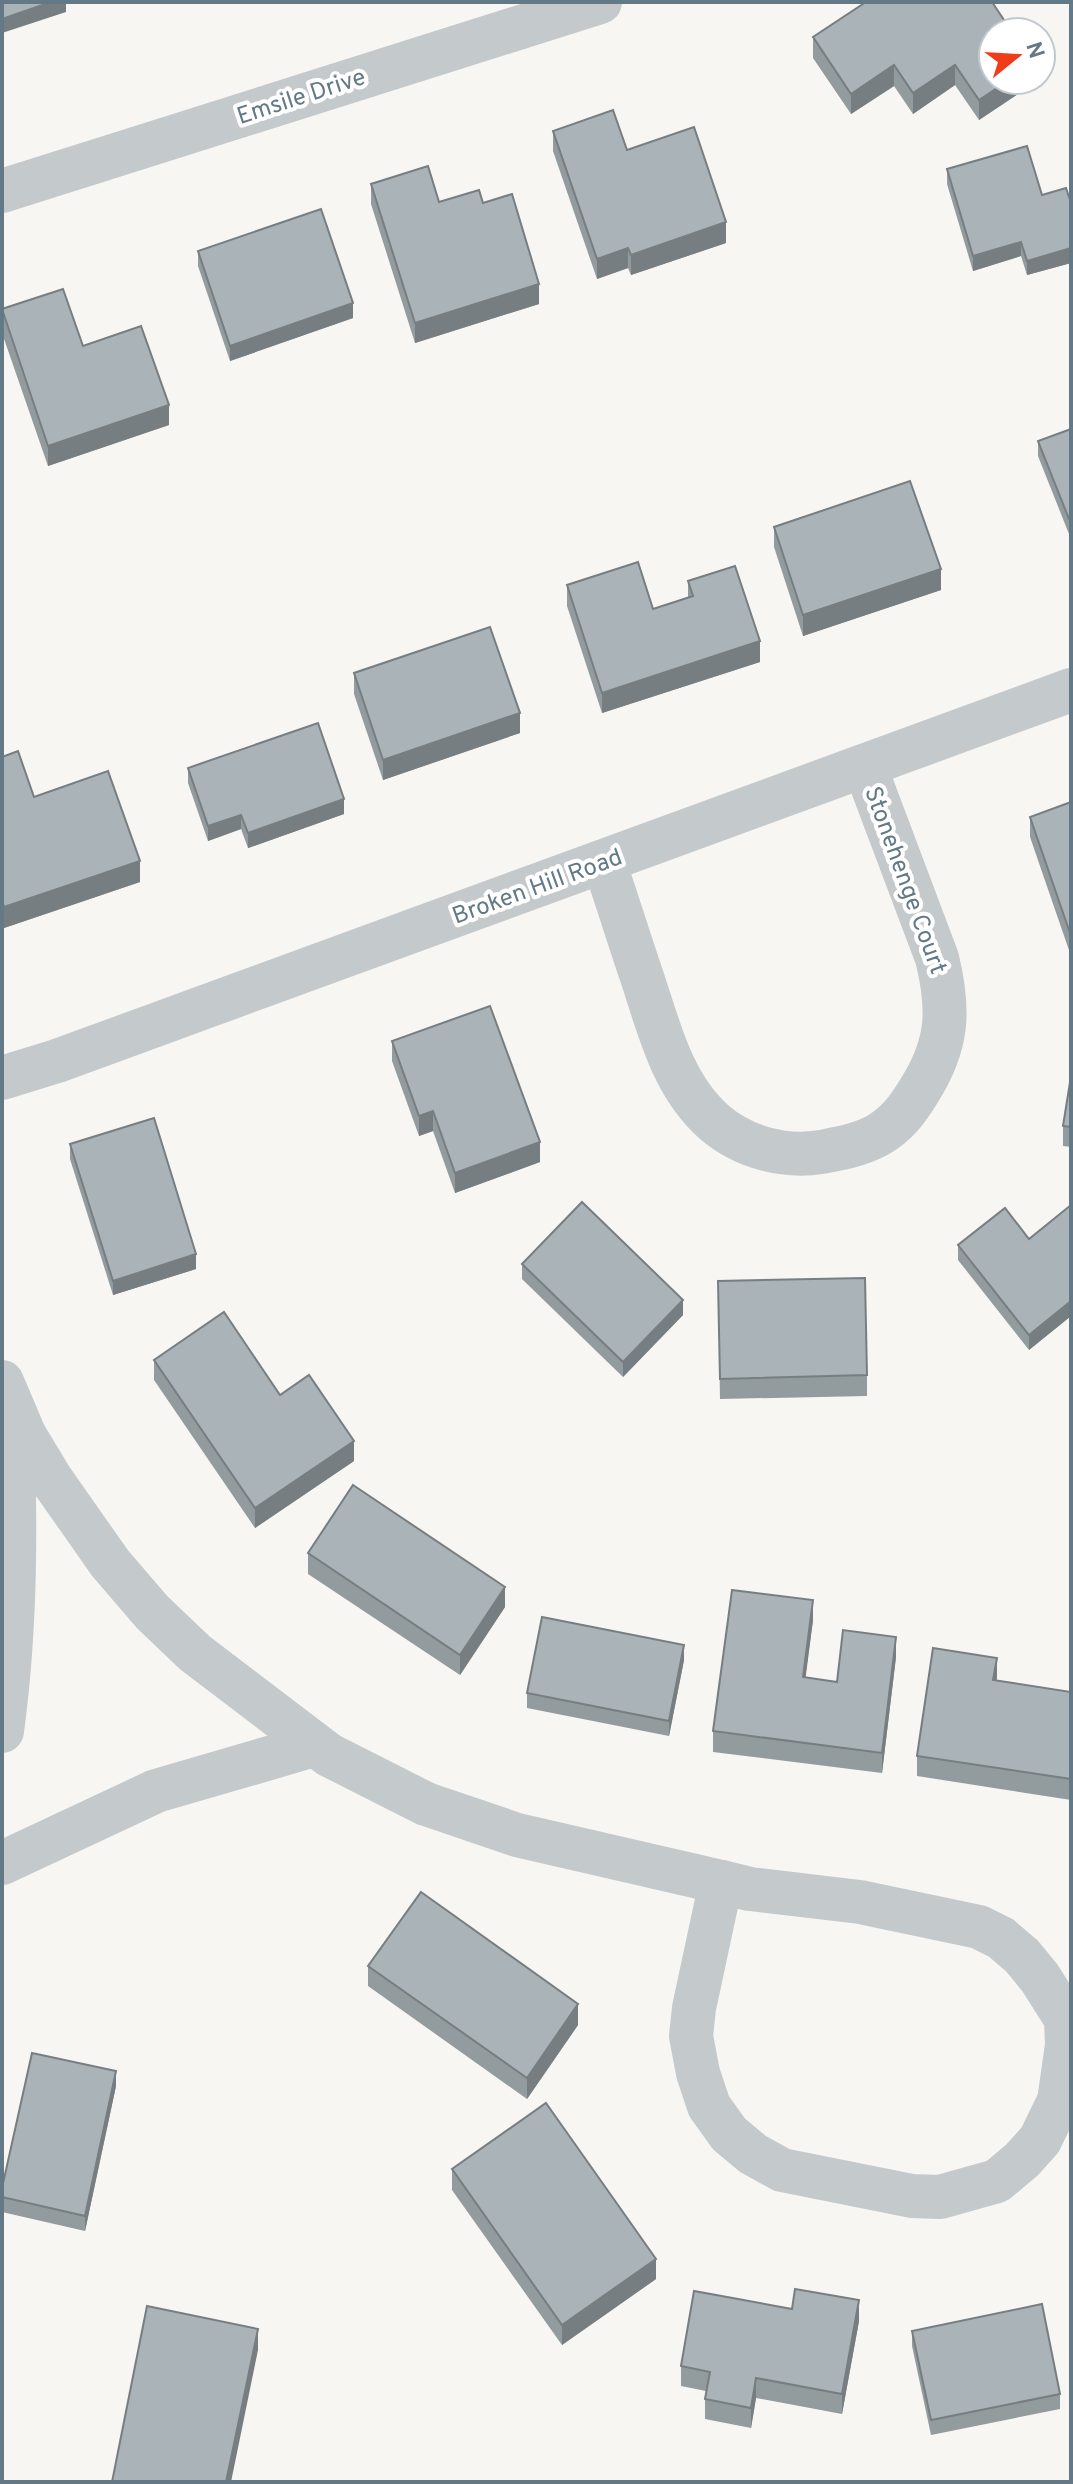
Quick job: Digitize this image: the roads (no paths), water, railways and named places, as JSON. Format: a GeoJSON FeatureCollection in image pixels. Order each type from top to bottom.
{"type":"FeatureCollection","features":[{"type":"Feature","properties":{"kind":"street","name":"Emsile Drive"},"geometry":{"type":"LineString","coordinates":[[2,191],[600,2]]}},
{"type":"Feature","properties":{"kind":"street","name":"Broken Hill Road"},"geometry":{"type":"LineString","coordinates":[[2,1078],[72,1056],[1071,690]]}},
{"type":"Feature","properties":{"kind":"street","name":"Stonehenge Court"},"geometry":{"type":"LineString","coordinates":[[604,862],[664,1045],[689,1096],[715,1123],[742,1140],[769,1151],[800,1155],[853,1146],[879,1134],[904,1115],[935,1066],[943,1038],[945,1008],[937,958],[865,767]]}},
{"type":"Feature","properties":{"kind":"street"},"geometry":{"type":"LineString","coordinates":[[2,1731],[8,1685],[16,1510],[7,1394]]}},
{"type":"Feature","properties":{"kind":"street"},"geometry":{"type":"LineString","coordinates":[[7,1394],[25,1436],[51,1479],[110,1563],[152,1612],[195,1653],[329,1755],[426,1804],[517,1835],[721,1882],[750,1889],[860,1902],[979,1927],[1001,1938],[1022,1956],[1040,1978],[1066,2019],[1067,2045],[1059,2101],[1040,2140],[997,2181],[940,2197],[912,2196],[782,2170],[753,2154],[729,2134],[709,2106],[698,2073],[691,2036],[694,2008],[721,1882]]}},
{"type":"Feature","properties":{"kind":"street"},"geometry":{"type":"LineString","coordinates":[[2,1863],[156,1791],[314,1745]]}}]}
